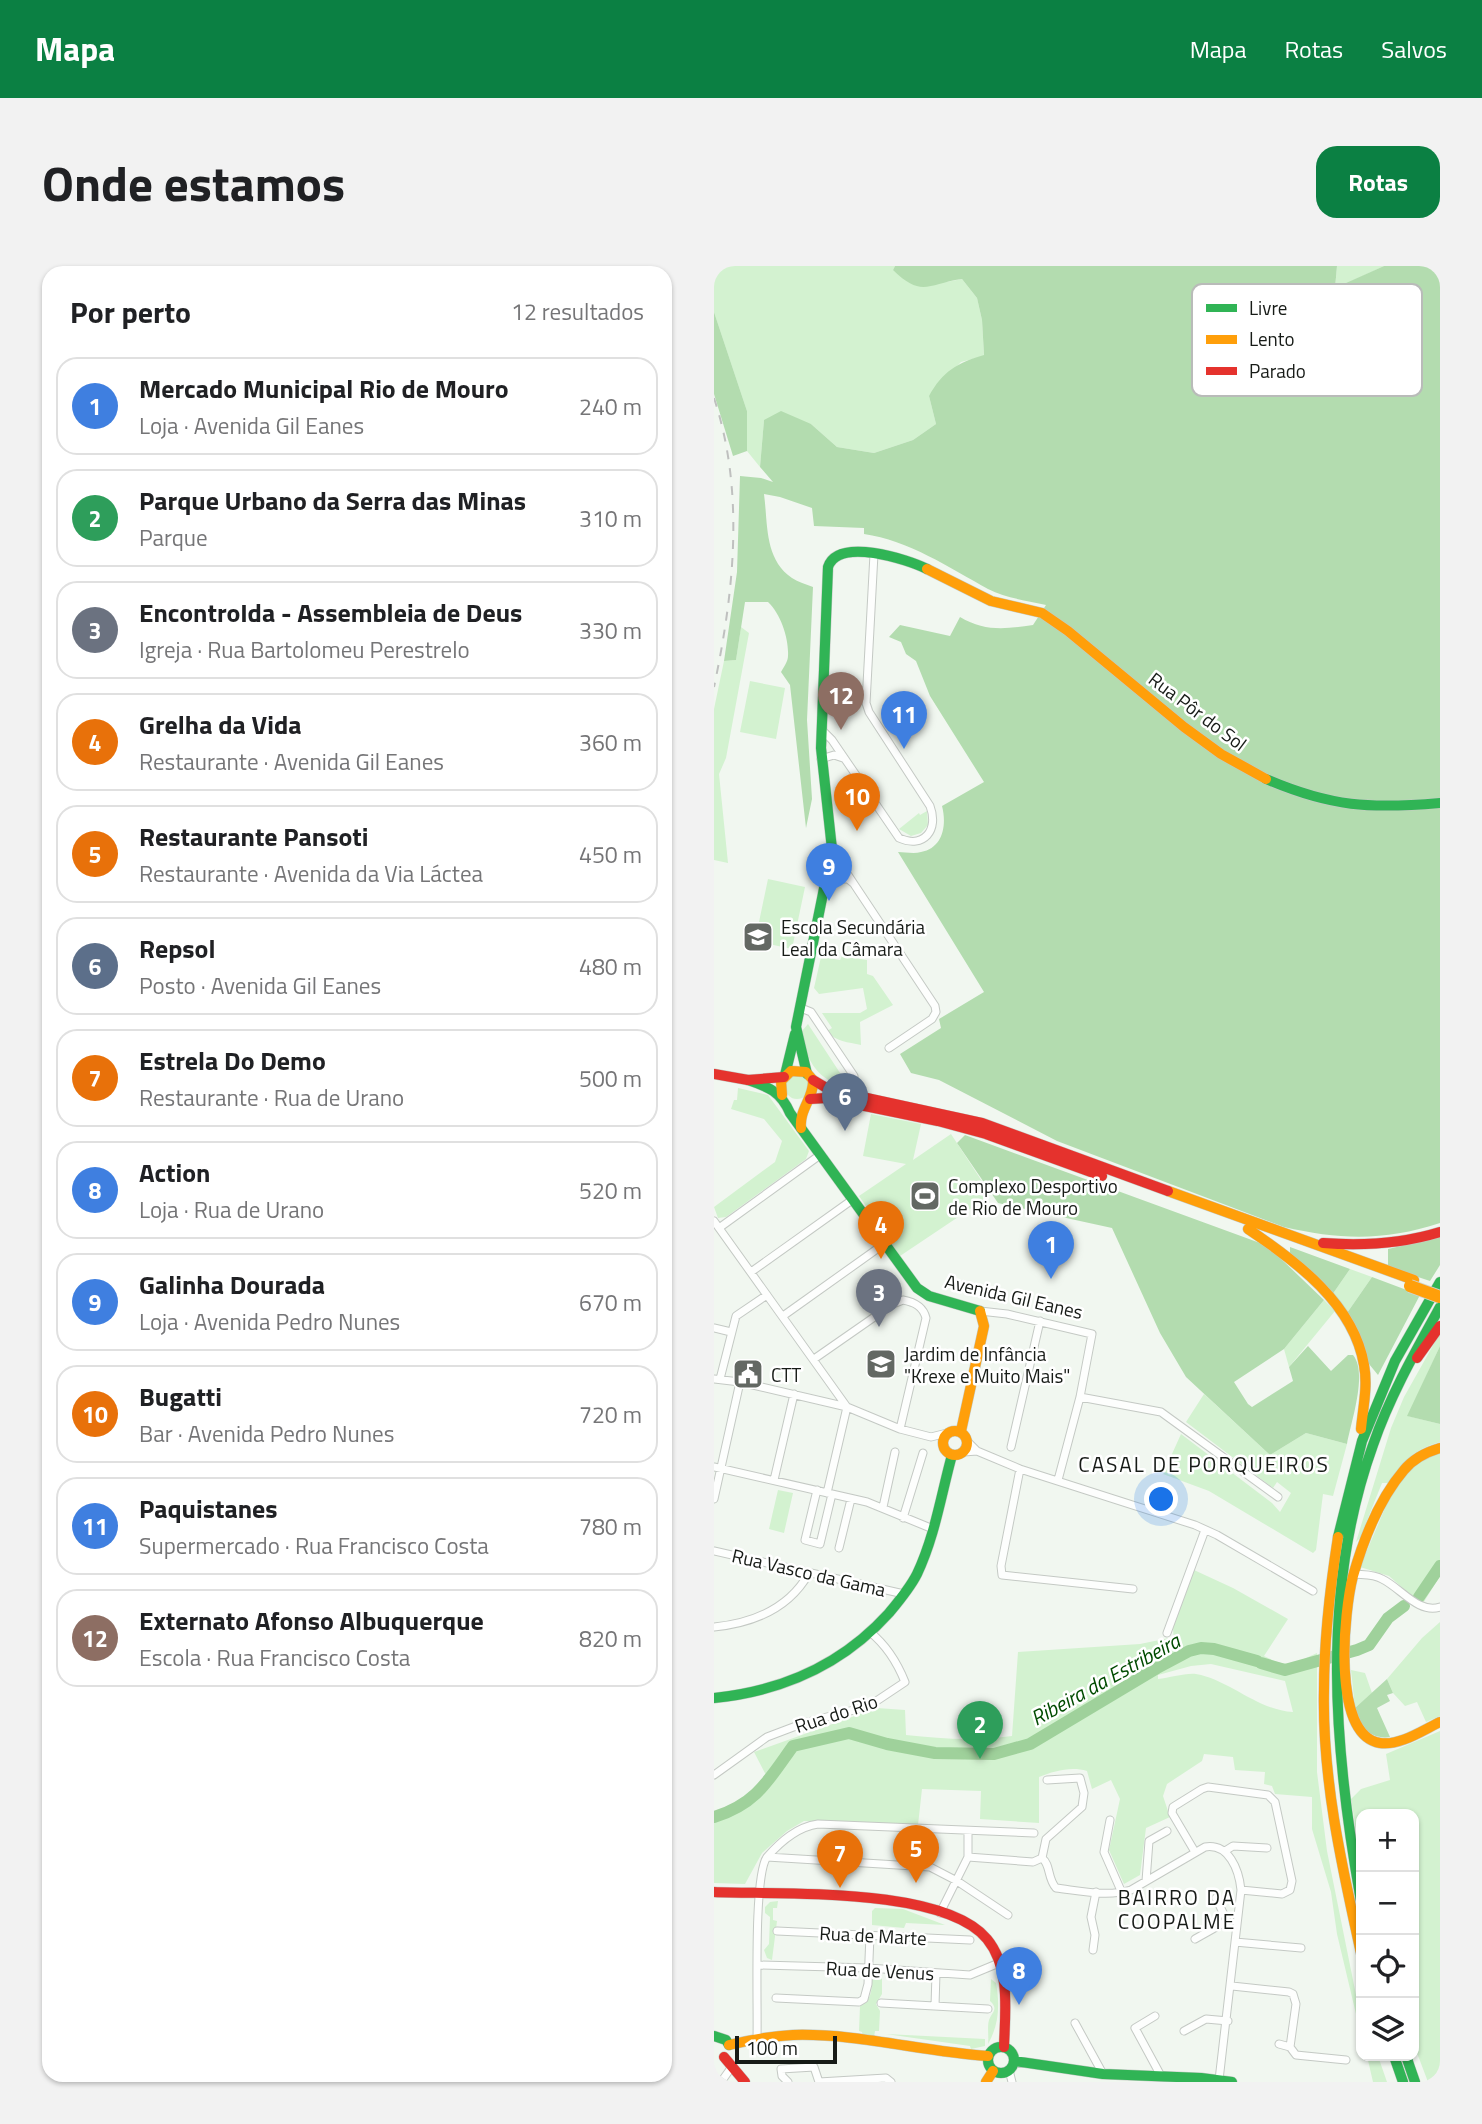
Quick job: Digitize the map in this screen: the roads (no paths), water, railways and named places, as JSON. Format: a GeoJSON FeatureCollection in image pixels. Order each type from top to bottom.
{"type":"FeatureCollection","features":[{"type":"Feature","properties":{"kind":"main road"},"geometry":{"type":"LineString","coordinates":[[783,1097],[780,1085],[801,1008],[831,863],[832,843],[821,759],[830,560],[842,553],[874,554]]}},
{"type":"Feature","properties":{"kind":"main road","name":"Rua Pôr do Sol"},"geometry":{"type":"LineString","coordinates":[[874,554],[904,559],[994,602],[1036,610],[1215,751],[1266,780],[1304,794],[1353,805],[1401,807],[1440,803]]}},
{"type":"Feature","properties":{"kind":"main road"},"geometry":{"type":"LineString","coordinates":[[796,1027],[814,1090],[800,1116],[802,1128]]}},
{"type":"Feature","properties":{"kind":"main road"},"geometry":{"type":"LineString","coordinates":[[748,1080],[784,1076],[796,1070],[830,1090],[982,1123],[1302,1240],[1412,1283],[1440,1297]]}},
{"type":"Feature","properties":{"kind":"main road"},"geometry":{"type":"LineString","coordinates":[[714,1074],[748,1080],[772,1089],[794,1104],[826,1098],[986,1133],[1248,1229],[1412,1283],[1440,1289]]}},
{"type":"Feature","properties":{"kind":"main road","name":"Avenida Gil Eanes"},"geometry":{"type":"LineString","coordinates":[[783,1097],[790,1113],[907,1277],[923,1292],[980,1311]]}},
{"type":"Feature","properties":{"kind":"main road"},"geometry":{"type":"LineString","coordinates":[[1248,1229],[1270,1243],[1309,1277],[1348,1321],[1361,1349],[1365,1375],[1359,1446]]}},
{"type":"Feature","properties":{"kind":"main road"},"geometry":{"type":"LineString","coordinates":[[1302,1240],[1378,1246],[1410,1242],[1440,1232]]}},
{"type":"Feature","properties":{"kind":"main road"},"geometry":{"type":"LineString","coordinates":[[1440,1282],[1400,1351],[1359,1446],[1349,1477],[1334,1548],[1335,1636],[1346,1665],[1350,1705],[1357,1727],[1366,1737],[1384,1744],[1408,1737],[1440,1722]]}},
{"type":"Feature","properties":{"kind":"main road"},"geometry":{"type":"LineString","coordinates":[[1357,1935],[1345,1886],[1327,1761],[1329,1675],[1340,1582],[1351,1520],[1372,1445],[1416,1346],[1440,1307]]}},
{"type":"Feature","properties":{"kind":"main road"},"geometry":{"type":"LineString","coordinates":[[714,1698],[749,1695],[787,1684],[839,1658],[870,1632],[917,1576],[960,1442],[980,1311]]}},
{"type":"Feature","properties":{"kind":"main road"},"geometry":{"type":"LineString","coordinates":[[1396,1387],[1440,1326]]}},
{"type":"Feature","properties":{"kind":"main road"},"geometry":{"type":"LineString","coordinates":[[1335,1636],[1367,1539],[1399,1476],[1413,1461],[1440,1448]]}},
{"type":"Feature","properties":{"kind":"main road"},"geometry":{"type":"LineString","coordinates":[[1329,1675],[1346,1821],[1356,1874]]}},
{"type":"Feature","properties":{"kind":"main road"},"geometry":{"type":"LineString","coordinates":[[714,1892],[903,1901],[940,1913],[978,1930],[986,1938],[999,1963],[1005,1989],[1004,2047]]}},
{"type":"Feature","properties":{"kind":"main road"},"geometry":{"type":"LineString","coordinates":[[725,2056],[757,2038],[823,2035],[953,2054],[988,2056],[996,2048],[1004,2047],[1012,2052],[1012,2071]]}},
{"type":"Feature","properties":{"kind":"main road"},"geometry":{"type":"LineString","coordinates":[[714,2036],[726,2040],[725,2056],[745,2082]]}},
{"type":"Feature","properties":{"kind":"main road"},"geometry":{"type":"LineString","coordinates":[[988,2056],[990,2076],[1012,2071],[1088,2077],[1161,2076],[1226,2081]]}},
{"type":"Feature","properties":{"kind":"main road"},"geometry":{"type":"LineString","coordinates":[[1398,2061],[1412,2081]]}},
{"type":"Feature","properties":{"kind":"main road"},"geometry":{"type":"LineString","coordinates":[[1407,2061],[1412,2081]]}},
{"type":"Feature","properties":{"kind":"street"},"geometry":{"type":"LineString","coordinates":[[822,730],[832,740],[899,838],[908,842],[919,841],[927,835],[935,818],[930,806],[869,712],[866,703],[874,554]]}},
{"type":"Feature","properties":{"kind":"street"},"geometry":{"type":"LineString","coordinates":[[821,759],[834,755],[844,758]]}},
{"type":"Feature","properties":{"kind":"street"},"geometry":{"type":"LineString","coordinates":[[831,863],[841,866],[936,1010],[932,1019],[889,1048]]}},
{"type":"Feature","properties":{"kind":"street"},"geometry":{"type":"LineString","coordinates":[[828,879],[848,879],[853,883]]}},
{"type":"Feature","properties":{"kind":"street"},"geometry":{"type":"LineString","coordinates":[[801,1008],[811,1012],[855,1076]]}},
{"type":"Feature","properties":{"kind":"street"},"geometry":{"type":"LineString","coordinates":[[719,1228],[820,1155]]}},
{"type":"Feature","properties":{"kind":"street"},"geometry":{"type":"LineString","coordinates":[[751,1272],[852,1200]]}},
{"type":"Feature","properties":{"kind":"street"},"geometry":{"type":"LineString","coordinates":[[714,1221],[847,1407],[820,1544],[805,1540],[817,1490]]}},
{"type":"Feature","properties":{"kind":"street"},"geometry":{"type":"LineString","coordinates":[[783,1316],[884,1244]]}},
{"type":"Feature","properties":{"kind":"street"},"geometry":{"type":"LineString","coordinates":[[767,1295],[736,1316],[717,1379],[847,1407],[900,1429],[960,1442],[1020,1469],[1168,1515],[1205,1530],[1313,1591]]}},
{"type":"Feature","properties":{"kind":"street"},"geometry":{"type":"LineString","coordinates":[[814,1359],[893,1304],[903,1300],[918,1305],[925,1312],[926,1318],[900,1429]]}},
{"type":"Feature","properties":{"kind":"street","name":"Avenida Gil Eanes"},"geometry":{"type":"LineString","coordinates":[[980,1311],[989,1310],[1092,1334],[1080,1397]]}},
{"type":"Feature","properties":{"kind":"street"},"geometry":{"type":"LineString","coordinates":[[1011,1447],[1040,1321]]}},
{"type":"Feature","properties":{"kind":"street"},"geometry":{"type":"LineString","coordinates":[[714,1328],[731,1332]]}},
{"type":"Feature","properties":{"kind":"street"},"geometry":{"type":"LineString","coordinates":[[714,1499],[718,1467],[740,1382]]}},
{"type":"Feature","properties":{"kind":"street"},"geometry":{"type":"LineString","coordinates":[[774,1480],[793,1394]]}},
{"type":"Feature","properties":{"kind":"street"},"geometry":{"type":"LineString","coordinates":[[1058,1480],[1080,1397],[1161,1412],[1278,1497]]}},
{"type":"Feature","properties":{"kind":"street"},"geometry":{"type":"LineString","coordinates":[[883,1507],[895,1452]]}},
{"type":"Feature","properties":{"kind":"street"},"geometry":{"type":"LineString","coordinates":[[903,1518],[923,1453]]}},
{"type":"Feature","properties":{"kind":"street"},"geometry":{"type":"LineString","coordinates":[[718,1467],[883,1507],[933,1529]]}},
{"type":"Feature","properties":{"kind":"street"},"geometry":{"type":"LineString","coordinates":[[1020,1469],[1001,1566],[1002,1575],[1132,1589]]}},
{"type":"Feature","properties":{"kind":"street"},"geometry":{"type":"LineString","coordinates":[[839,1548],[851,1499]]}},
{"type":"Feature","properties":{"kind":"street"},"geometry":{"type":"LineString","coordinates":[[1167,1633],[1205,1530]]}},
{"type":"Feature","properties":{"kind":"street","name":"Rua Vasco da Gama"},"geometry":{"type":"LineString","coordinates":[[714,1551],[904,1594]]}},
{"type":"Feature","properties":{"kind":"street"},"geometry":{"type":"LineString","coordinates":[[714,1627],[738,1624],[767,1613],[800,1590],[809,1573]]}},
{"type":"Feature","properties":{"kind":"street"},"geometry":{"type":"LineString","coordinates":[[1354,1574],[1381,1578],[1427,1609],[1440,1607]]}},
{"type":"Feature","properties":{"kind":"street","name":"Rua do Rio"},"geometry":{"type":"LineString","coordinates":[[714,1775],[767,1737],[804,1723],[869,1706],[905,1682],[892,1656],[870,1632]]}},
{"type":"Feature","properties":{"kind":"street"},"geometry":{"type":"LineString","coordinates":[[1042,1858],[1046,1839],[1082,1807],[1084,1793],[1080,1778],[1047,1780]]}},
{"type":"Feature","properties":{"kind":"street"},"geometry":{"type":"LineString","coordinates":[[1195,1852],[1172,1813],[1173,1807],[1202,1788],[1208,1787],[1268,1795],[1275,1802],[1292,1881],[1290,1890],[1282,1894],[1241,1890]]}},
{"type":"Feature","properties":{"kind":"street"},"geometry":{"type":"LineString","coordinates":[[1110,1820],[1104,1852],[1122,1893]]}},
{"type":"Feature","properties":{"kind":"street"},"geometry":{"type":"LineString","coordinates":[[757,2038],[761,1868],[782,1841],[797,1831],[818,1824],[1034,1833]]}},
{"type":"Feature","properties":{"kind":"street"},"geometry":{"type":"LineString","coordinates":[[1146,1881],[1149,1841],[1167,1831]]}},
{"type":"Feature","properties":{"kind":"street"},"geometry":{"type":"LineString","coordinates":[[940,1913],[968,1857],[968,1832]]}},
{"type":"Feature","properties":{"kind":"street"},"geometry":{"type":"LineString","coordinates":[[1042,1858],[1047,1862],[1050,1881],[1056,1888],[1122,1893],[1195,1852],[1214,1846],[1225,1851],[1240,1879],[1241,1890],[1228,2021],[1226,2081]]}},
{"type":"Feature","properties":{"kind":"street"},"geometry":{"type":"LineString","coordinates":[[1225,1851],[1233,1846],[1267,1848]]}},
{"type":"Feature","properties":{"kind":"street"},"geometry":{"type":"LineString","coordinates":[[767,1857],[930,1867],[957,1881],[1008,1915]]}},
{"type":"Feature","properties":{"kind":"street"},"geometry":{"type":"LineString","coordinates":[[968,1857],[1033,1862],[1042,1858]]}},
{"type":"Feature","properties":{"kind":"street"},"geometry":{"type":"LineString","coordinates":[[1093,1950],[1095,1935],[1091,1917],[1096,1892]]}},
{"type":"Feature","properties":{"kind":"street"},"geometry":{"type":"LineString","coordinates":[[1216,1898],[1227,1921]]}},
{"type":"Feature","properties":{"kind":"street"},"geometry":{"type":"LineString","coordinates":[[1195,1939],[1227,1921],[1237,1919]]}},
{"type":"Feature","properties":{"kind":"street","name":"Rua de Marte"},"geometry":{"type":"LineString","coordinates":[[777,1931],[970,1940]]}},
{"type":"Feature","properties":{"kind":"street"},"geometry":{"type":"LineString","coordinates":[[776,1998],[859,2002],[864,1999],[870,1935]]}},
{"type":"Feature","properties":{"kind":"street"},"geometry":{"type":"LineString","coordinates":[[1236,1942],[1301,1948]]}},
{"type":"Feature","properties":{"kind":"street","name":"Rua de Venus"},"geometry":{"type":"LineString","coordinates":[[759,1965],[868,1968],[970,1975],[999,1963]]}},
{"type":"Feature","properties":{"kind":"street"},"geometry":{"type":"LineString","coordinates":[[935,2006],[936,1973]]}},
{"type":"Feature","properties":{"kind":"street"},"geometry":{"type":"LineString","coordinates":[[1232,1986],[1293,1994],[1296,2004],[1290,2047]]}},
{"type":"Feature","properties":{"kind":"street"},"geometry":{"type":"LineString","coordinates":[[881,2003],[988,2009]]}},
{"type":"Feature","properties":{"kind":"street"},"geometry":{"type":"LineString","coordinates":[[1155,2016],[1135,2028],[1161,2076]]}},
{"type":"Feature","properties":{"kind":"street"},"geometry":{"type":"LineString","coordinates":[[1184,2031],[1206,2019],[1228,2021]]}},
{"type":"Feature","properties":{"kind":"street"},"geometry":{"type":"LineString","coordinates":[[1075,2023],[1111,2077]]}},
{"type":"Feature","properties":{"kind":"street"},"geometry":{"type":"LineString","coordinates":[[1279,2044],[1290,2047],[1296,2055],[1346,2060]]}},
{"type":"Feature","properties":{"kind":"street"},"geometry":{"type":"LineString","coordinates":[[721,2082],[725,2056]]}},
{"type":"Feature","properties":{"kind":"street"},"geometry":{"type":"LineString","coordinates":[[788,2082],[782,2076],[781,2068],[814,2067],[819,2081],[886,2078],[891,2082]]}},
{"type":"Feature","properties":{"kind":"waterway","name":"Ribeira da Estribeira"},"geometry":{"type":"LineString","coordinates":[[1419,1597],[1440,1566]]}},
{"type":"Feature","properties":{"kind":"waterway","name":"Ribeira da Estribeira"},"geometry":{"type":"LineString","coordinates":[[1261,1663],[1285,1670],[1357,1650],[1369,1645],[1388,1618],[1404,1606]]}},
{"type":"Feature","properties":{"kind":"waterway","name":"Ribeira da Estribeira"},"geometry":{"type":"LineString","coordinates":[[714,1817],[741,1805],[760,1790],[793,1746],[849,1733],[887,1744],[935,1753],[994,1754],[1030,1744],[1189,1651],[1214,1649],[1257,1661]]}},
{"type":"Feature","properties":{"kind":"railway"},"geometry":{"type":"LineString","coordinates":[[714,398],[724,434],[733,506],[731,579],[714,687]]}},
{"type":"Feature","properties":{"kind":"place","name":"Externato Afonso Albuquerque"},"geometry":{"type":"Point","coordinates":[841,730]}},
{"type":"Feature","properties":{"kind":"place","name":"Paquistanes"},"geometry":{"type":"Point","coordinates":[904,749]}},
{"type":"Feature","properties":{"kind":"place","name":"Bugatti"},"geometry":{"type":"Point","coordinates":[857,831]}},
{"type":"Feature","properties":{"kind":"place","name":"Galinha Dourada"},"geometry":{"type":"Point","coordinates":[829,901]}},
{"type":"Feature","properties":{"kind":"place","name":"Escola Secundária Leal da Câmara"},"geometry":{"type":"Point","coordinates":[758,937]}},
{"type":"Feature","properties":{"kind":"place","name":"Repsol"},"geometry":{"type":"Point","coordinates":[845,1131]}},
{"type":"Feature","properties":{"kind":"place","name":"Complexo Desportivo de Rio de Mouro"},"geometry":{"type":"Point","coordinates":[925,1196]}},
{"type":"Feature","properties":{"kind":"place","name":"Grelha da Vida"},"geometry":{"type":"Point","coordinates":[881,1259]}},
{"type":"Feature","properties":{"kind":"place","name":"Mercado Municipal Rio de Mouro"},"geometry":{"type":"Point","coordinates":[1051,1279]}},
{"type":"Feature","properties":{"kind":"place","name":"EncontroIda - Assembleia de Deus"},"geometry":{"type":"Point","coordinates":[879,1327]}},
{"type":"Feature","properties":{"kind":"place","name":"Jardim de Infância \"Krexe e Muito Mais\""},"geometry":{"type":"Point","coordinates":[881,1364]}},
{"type":"Feature","properties":{"kind":"place","name":"CTT"},"geometry":{"type":"Point","coordinates":[748,1374]}},
{"type":"Feature","properties":{"kind":"place","name":"Parque Urbano da Serra das Minas"},"geometry":{"type":"Point","coordinates":[980,1759]}},
{"type":"Feature","properties":{"kind":"place","name":"Restaurante Pansoti"},"geometry":{"type":"Point","coordinates":[916,1883]}},
{"type":"Feature","properties":{"kind":"place","name":"Estrela Do Demo"},"geometry":{"type":"Point","coordinates":[840,1888]}},
{"type":"Feature","properties":{"kind":"place","name":"Action"},"geometry":{"type":"Point","coordinates":[1019,2005]}},
{"type":"Feature","properties":{"kind":"district","name":"CASAL DE PORQUEIROS"},"geometry":{"type":"Point","coordinates":[1204,1464]}},
{"type":"Feature","properties":{"kind":"district","name":"BAIRRO DA COOPALME"},"geometry":{"type":"Point","coordinates":[1177,1909]}}]}
